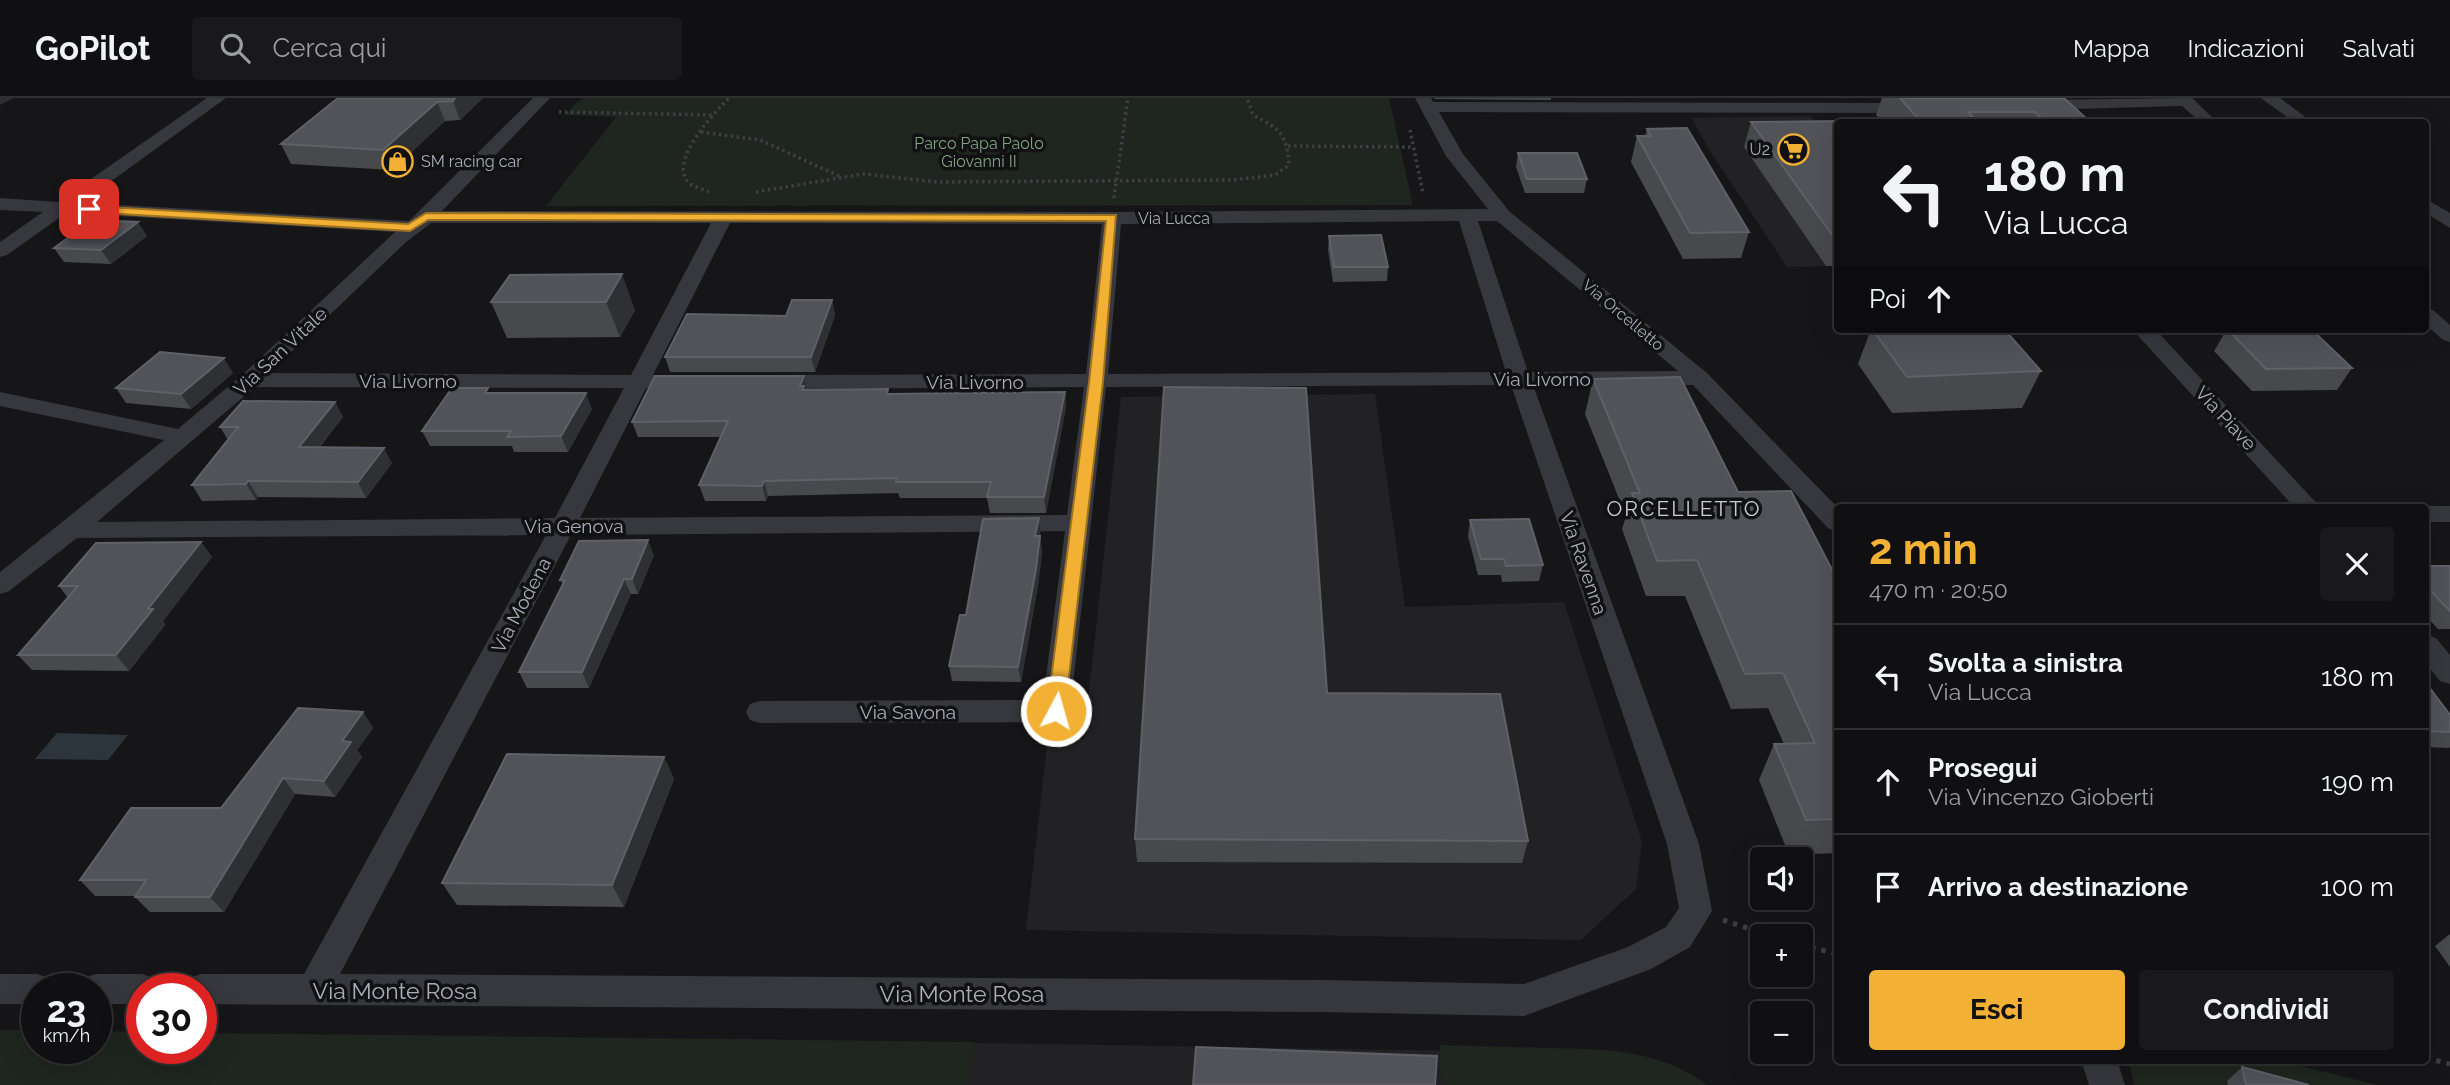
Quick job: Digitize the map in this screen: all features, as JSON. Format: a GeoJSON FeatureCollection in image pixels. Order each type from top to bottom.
{"type":"FeatureCollection","features":[{"type":"Feature","properties":{"kind":"street"},"geometry":{"type":"LineString","coordinates":[[0,251],[218,98]]}},
{"type":"Feature","properties":{"kind":"street"},"geometry":{"type":"LineString","coordinates":[[2269,98],[2300,119]]}},
{"type":"Feature","properties":{"kind":"street"},"geometry":{"type":"LineString","coordinates":[[2020,105],[2186,101],[2206,119]]}},
{"type":"Feature","properties":{"kind":"street"},"geometry":{"type":"LineString","coordinates":[[1424,102],[1926,108]]}},
{"type":"Feature","properties":{"kind":"street","name":"Via Orcelletto"},"geometry":{"type":"LineString","coordinates":[[1424,102],[1455,156],[1502,215],[1699,378],[1834,515]]}},
{"type":"Feature","properties":{"kind":"street","name":"Via San Vitale"},"geometry":{"type":"LineString","coordinates":[[0,585],[71,530],[250,380],[418,222],[548,105]]}},
{"type":"Feature","properties":{"kind":"street"},"geometry":{"type":"LineString","coordinates":[[0,204],[418,222]]}},
{"type":"Feature","properties":{"kind":"street","name":"Via Lucca"},"geometry":{"type":"LineString","coordinates":[[418,222],[719,206],[1112,218],[1502,215]]}},
{"type":"Feature","properties":{"kind":"street","name":"Via Modena"},"geometry":{"type":"LineString","coordinates":[[314,989],[564,526],[719,206]]}},
{"type":"Feature","properties":{"kind":"street"},"geometry":{"type":"LineString","coordinates":[[2429,207],[2450,222]]}},
{"type":"Feature","properties":{"kind":"street","name":"Via Ravenna"},"geometry":{"type":"LineString","coordinates":[[1467,216],[1683,844],[1696,911]]}},
{"type":"Feature","properties":{"kind":"street"},"geometry":{"type":"LineString","coordinates":[[1077,523],[1096,382],[1112,218]]}},
{"type":"Feature","properties":{"kind":"street"},"geometry":{"type":"LineString","coordinates":[[2429,317],[2450,336]]}},
{"type":"Feature","properties":{"kind":"street","name":"Via Piave"},"geometry":{"type":"LineString","coordinates":[[2147,333],[2305,504]]}},
{"type":"Feature","properties":{"kind":"street","name":"Via Livorno"},"geometry":{"type":"LineString","coordinates":[[747,382],[1699,378]]}},
{"type":"Feature","properties":{"kind":"street","name":"Via Livorno"},"geometry":{"type":"LineString","coordinates":[[250,380],[705,382]]}},
{"type":"Feature","properties":{"kind":"street"},"geometry":{"type":"LineString","coordinates":[[0,399],[183,437]]}},
{"type":"Feature","properties":{"kind":"street"},"geometry":{"type":"LineString","coordinates":[[2429,514],[2450,514]]}},
{"type":"Feature","properties":{"kind":"street","name":"Via Genova"},"geometry":{"type":"LineString","coordinates":[[71,530],[1077,523]]}},
{"type":"Feature","properties":{"kind":"street","name":"Via Savona"},"geometry":{"type":"LineString","coordinates":[[760,712],[1056,711],[1077,523]]}},
{"type":"Feature","properties":{"kind":"street"},"geometry":{"type":"LineString","coordinates":[[2429,649],[2450,674]]}},
{"type":"Feature","properties":{"kind":"street","name":"Via Monte Rosa"},"geometry":{"type":"LineString","coordinates":[[217,989],[1309,996],[1524,1000],[1639,958],[1678,937],[1696,911]]}},
{"type":"Feature","properties":{"kind":"street"},"geometry":{"type":"LineString","coordinates":[[0,989],[21,989]]}},
{"type":"Feature","properties":{"kind":"street"},"geometry":{"type":"LineString","coordinates":[[2100,1064],[2107,1085]]}},
{"type":"Feature","properties":{"kind":"path"},"geometry":{"type":"LineString","coordinates":[[719,206],[690,184],[684,176],[684,161],[712,115],[729,98]]}},
{"type":"Feature","properties":{"kind":"path"},"geometry":{"type":"LineString","coordinates":[[1116,180],[1128,98]]}},
{"type":"Feature","properties":{"kind":"path"},"geometry":{"type":"LineString","coordinates":[[745,192],[840,176],[872,174],[937,181],[1116,180],[1257,178],[1286,169],[1289,165],[1288,146],[1281,129],[1253,115],[1247,98]]}},
{"type":"Feature","properties":{"kind":"path"},"geometry":{"type":"LineString","coordinates":[[548,105],[712,115]]}},
{"type":"Feature","properties":{"kind":"path"},"geometry":{"type":"LineString","coordinates":[[701,132],[760,140],[840,176]]}},
{"type":"Feature","properties":{"kind":"path"},"geometry":{"type":"LineString","coordinates":[[1288,146],[1413,147],[1429,216]]}},
{"type":"Feature","properties":{"kind":"path"},"geometry":{"type":"LineString","coordinates":[[1696,911],[1750,929]]}},
{"type":"Feature","properties":{"kind":"path"},"geometry":{"type":"LineString","coordinates":[[1813,948],[1834,953]]}},
{"type":"Feature","properties":{"kind":"path"},"geometry":{"type":"LineString","coordinates":[[2429,1059],[2450,1064]]}},
{"type":"Feature","properties":{"kind":"shaded area"},"geometry":{"type":"Polygon","coordinates":[[[1811,116],[1834,145],[1834,266],[1787,267],[1708,148],[1692,118],[1811,116]]]}},
{"type":"Feature","properties":{"kind":"shaded area"},"geometry":{"type":"Polygon","coordinates":[[[1375,394],[1405,607],[1564,602],[1642,842],[1636,889],[1581,940],[1026,930],[1048,737],[1084,739],[1121,397],[1375,394]]]}},
{"type":"Feature","properties":{"kind":"shaded area"},"geometry":{"type":"Polygon","coordinates":[[[57,733],[128,735],[108,760],[35,759],[57,733]]]}},
{"type":"Feature","properties":{"kind":"shaded area"},"geometry":{"type":"Polygon","coordinates":[[[738,1039],[1461,1051],[1461,1085],[722,1085],[738,1039]]]}},
{"type":"Feature","properties":{"kind":"green space","name":"Parco Papa Paolo Giovanni II"},"geometry":{"type":"Polygon","coordinates":[[[584,98],[1389,98],[1413,205],[546,206],[616,117],[565,115],[584,98]]]}},
{"type":"Feature","properties":{"kind":"green space"},"geometry":{"type":"Polygon","coordinates":[[[0,1030],[21,1030],[21,1064],[112,1064],[112,1031],[126,1032],[126,1064],[217,1064],[217,1033],[974,1042],[969,1085],[0,1085],[0,1030]]]}},
{"type":"Feature","properties":{"kind":"green space"},"geometry":{"type":"Polygon","coordinates":[[[1440,1045],[1590,1049],[1631,1053],[1670,1064],[1707,1085],[1443,1085],[1440,1045]]]}},
{"type":"Feature","properties":{"kind":"green space"},"geometry":{"type":"Polygon","coordinates":[[[2130,1064],[2292,1064],[2378,1085],[2134,1085],[2130,1064]]]}},
{"type":"Feature","properties":{"kind":"building"},"geometry":{"type":"Polygon","coordinates":[[[338,98],[455,98],[453,101],[437,102],[383,150],[281,144],[338,98]]]}},
{"type":"Feature","properties":{"kind":"building"},"geometry":{"type":"Polygon","coordinates":[[[1900,98],[2064,98],[2087,119],[2041,119],[2035,112],[1968,112],[1974,119],[1918,119],[1900,98]]]}},
{"type":"Feature","properties":{"kind":"building"},"geometry":{"type":"Polygon","coordinates":[[[1834,121],[1834,238],[1751,122],[1834,121]]]}},
{"type":"Feature","properties":{"kind":"building"},"geometry":{"type":"Polygon","coordinates":[[[1687,128],[1749,232],[1690,233],[1637,136],[1651,136],[1647,129],[1687,128]]]}},
{"type":"Feature","properties":{"kind":"building"},"geometry":{"type":"Polygon","coordinates":[[[1518,153],[1577,153],[1587,179],[1527,179],[1518,153]]]}},
{"type":"Feature","properties":{"kind":"building"},"geometry":{"type":"Polygon","coordinates":[[[92,220],[138,222],[101,250],[54,248],[92,220]]]}},
{"type":"Feature","properties":{"kind":"building"},"geometry":{"type":"Polygon","coordinates":[[[1381,235],[1388,267],[1334,267],[1329,236],[1381,235]]]}},
{"type":"Feature","properties":{"kind":"building"},"geometry":{"type":"Polygon","coordinates":[[[622,274],[606,302],[491,302],[510,275],[622,274]]]}},
{"type":"Feature","properties":{"kind":"building"},"geometry":{"type":"Polygon","coordinates":[[[792,300],[832,300],[811,357],[665,357],[687,314],[786,316],[792,300]]]}},
{"type":"Feature","properties":{"kind":"building"},"geometry":{"type":"Polygon","coordinates":[[[1875,333],[2008,333],[2041,371],[1907,377],[1875,333]]]}},
{"type":"Feature","properties":{"kind":"building"},"geometry":{"type":"Polygon","coordinates":[[[2231,333],[2315,333],[2352,368],[2266,369],[2231,333]]]}},
{"type":"Feature","properties":{"kind":"building"},"geometry":{"type":"Polygon","coordinates":[[[160,352],[224,358],[181,394],[116,388],[160,352]]]}},
{"type":"Feature","properties":{"kind":"building"},"geometry":{"type":"Polygon","coordinates":[[[655,376],[804,376],[800,386],[804,386],[802,390],[888,389],[887,394],[1065,392],[1044,497],[987,497],[991,482],[896,482],[897,478],[764,481],[762,486],[699,485],[728,421],[632,422],[655,376]]]}},
{"type":"Feature","properties":{"kind":"building"},"geometry":{"type":"Polygon","coordinates":[[[1680,377],[1738,492],[1791,491],[1834,573],[1834,819],[1806,820],[1774,744],[1815,743],[1783,673],[1745,674],[1697,560],[1657,561],[1632,493],[1640,493],[1593,379],[1680,377]]]}},
{"type":"Feature","properties":{"kind":"building"},"geometry":{"type":"Polygon","coordinates":[[[1164,387],[1306,388],[1327,693],[1500,694],[1528,841],[1135,839],[1164,387]]]}},
{"type":"Feature","properties":{"kind":"building"},"geometry":{"type":"Polygon","coordinates":[[[452,388],[488,388],[485,393],[586,393],[561,436],[507,437],[511,431],[422,431],[452,388]]]}},
{"type":"Feature","properties":{"kind":"building"},"geometry":{"type":"Polygon","coordinates":[[[243,401],[335,402],[299,447],[384,448],[358,482],[248,481],[246,484],[192,485],[238,427],[220,427],[243,401]]]}},
{"type":"Feature","properties":{"kind":"building"},"geometry":{"type":"Polygon","coordinates":[[[1039,518],[1035,536],[1040,536],[1036,569],[1018,667],[949,666],[960,615],[966,615],[983,519],[1039,518]]]}},
{"type":"Feature","properties":{"kind":"building"},"geometry":{"type":"Polygon","coordinates":[[[1529,519],[1543,565],[1506,566],[1504,559],[1481,559],[1470,520],[1529,519]]]}},
{"type":"Feature","properties":{"kind":"building"},"geometry":{"type":"Polygon","coordinates":[[[648,540],[632,579],[624,579],[582,672],[519,672],[565,580],[560,580],[579,541],[648,540]]]}},
{"type":"Feature","properties":{"kind":"building"},"geometry":{"type":"Polygon","coordinates":[[[201,542],[116,655],[18,655],[78,586],[59,586],[96,543],[201,542]]]}},
{"type":"Feature","properties":{"kind":"building"},"geometry":{"type":"Polygon","coordinates":[[[2429,566],[2450,566],[2450,611],[2429,589],[2429,566]]]}},
{"type":"Feature","properties":{"kind":"building"},"geometry":{"type":"Polygon","coordinates":[[[2429,687],[2450,715],[2450,732],[2429,731],[2429,687]]]}},
{"type":"Feature","properties":{"kind":"building"},"geometry":{"type":"Polygon","coordinates":[[[298,708],[363,712],[342,741],[351,742],[324,781],[283,778],[210,897],[135,897],[146,880],[80,880],[131,808],[221,808],[298,708]]]}},
{"type":"Feature","properties":{"kind":"building"},"geometry":{"type":"Polygon","coordinates":[[[507,754],[664,757],[612,885],[442,883],[507,754]]]}},
{"type":"Feature","properties":{"kind":"building"},"geometry":{"type":"Polygon","coordinates":[[[1196,1047],[1437,1056],[1435,1085],[1193,1085],[1196,1047]]]}},
{"type":"Feature","properties":{"kind":"building"},"geometry":{"type":"Polygon","coordinates":[[[2242,1067],[2309,1085],[2246,1085],[2242,1067]]]}},
{"type":"Feature","properties":{"kind":"place","name":"U2"},"geometry":{"type":"Point","coordinates":[1793,149]}},
{"type":"Feature","properties":{"kind":"place","name":"SM racing car"},"geometry":{"type":"Point","coordinates":[398,161]}},
{"type":"Feature","properties":{"kind":"district","name":"ORCELLETTO"},"geometry":{"type":"Point","coordinates":[1684,508]}},
{"type":"Feature","properties":{"kind":"route"},"geometry":{"type":"LineString","coordinates":[[89,209],[410,227],[426,216],[1112,218],[1096,382],[1056,711]]}}]}
